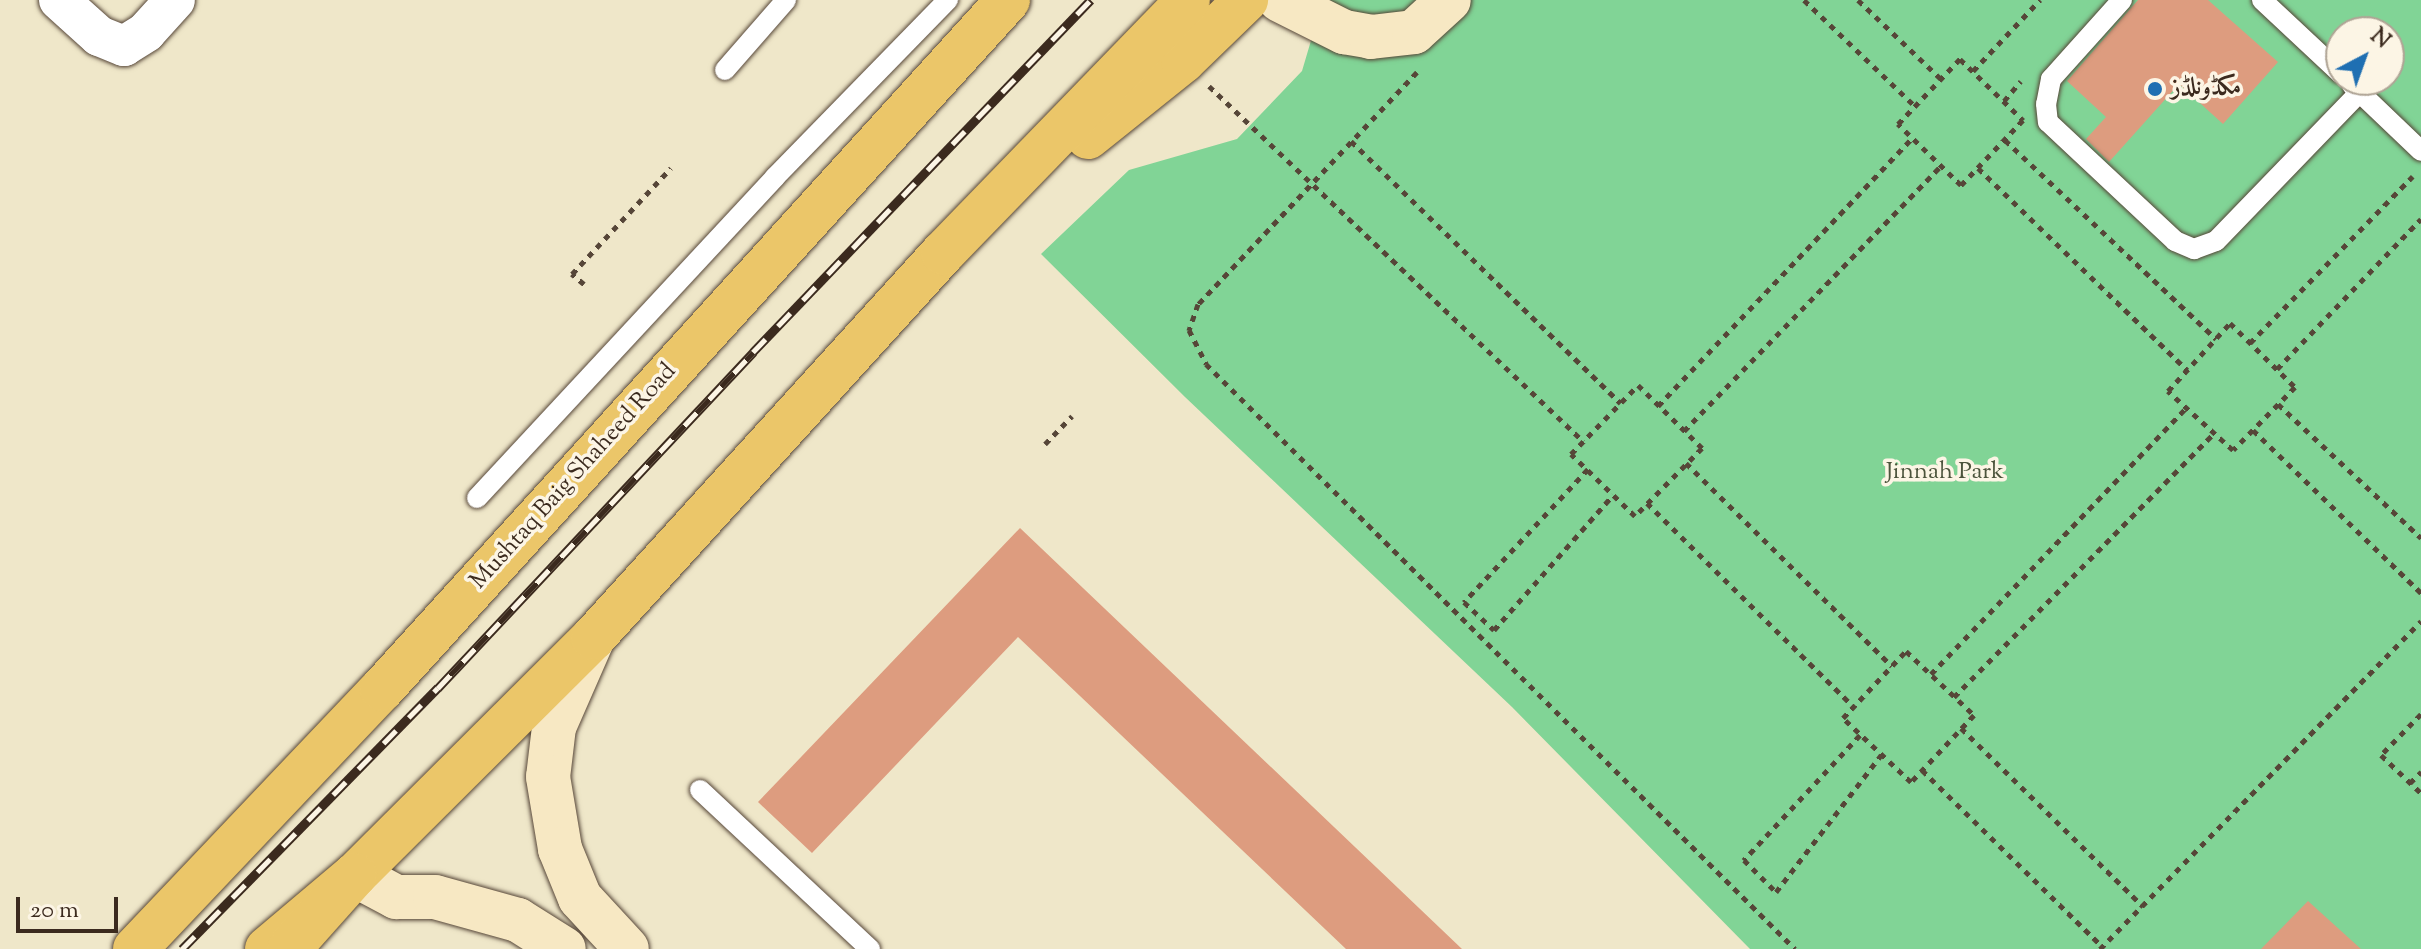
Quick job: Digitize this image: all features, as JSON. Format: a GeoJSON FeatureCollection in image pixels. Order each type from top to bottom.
{"type":"FeatureCollection","features":[{"type":"Feature","properties":{"kind":"main road","name":"Mushtaq Baig Shaheed Road"},"geometry":{"type":"LineString","coordinates":[[135,949],[382,689],[1008,0]]}},
{"type":"Feature","properties":{"kind":"main road"},"geometry":{"type":"LineString","coordinates":[[289,949],[355,875],[593,638],[943,253],[1188,0]]}},
{"type":"Feature","properties":{"kind":"main road"},"geometry":{"type":"LineString","coordinates":[[943,253],[1183,61],[1246,0]]}},
{"type":"Feature","properties":{"kind":"main road"},"geometry":{"type":"LineString","coordinates":[[267,949],[355,875]]}},
{"type":"Feature","properties":{"kind":"street"},"geometry":{"type":"LineString","coordinates":[[59,0],[99,36],[124,46],[146,32],[175,0]]}},
{"type":"Feature","properties":{"kind":"street"},"geometry":{"type":"LineString","coordinates":[[1280,0],[1344,32],[1381,37],[1414,32],[1449,0]]}},
{"type":"Feature","properties":{"kind":"street"},"geometry":{"type":"LineString","coordinates":[[593,638],[554,727],[548,777],[560,849],[580,898],[627,949]]}},
{"type":"Feature","properties":{"kind":"street"},"geometry":{"type":"LineString","coordinates":[[355,875],[396,897],[435,897],[518,920],[564,949]]}},
{"type":"Feature","properties":{"kind":"lane"},"geometry":{"type":"LineString","coordinates":[[725,70],[786,0]]}},
{"type":"Feature","properties":{"kind":"lane"},"geometry":{"type":"LineString","coordinates":[[477,498],[775,177],[948,0]]}},
{"type":"Feature","properties":{"kind":"lane"},"geometry":{"type":"LineString","coordinates":[[2122,0],[2051,79],[2046,104],[2048,122],[2175,241],[2194,249],[2216,241],[2344,96]]}},
{"type":"Feature","properties":{"kind":"lane"},"geometry":{"type":"LineString","coordinates":[[2262,0],[2325,59]]}},
{"type":"Feature","properties":{"kind":"lane"},"geometry":{"type":"LineString","coordinates":[[2363,96],[2421,151]]}},
{"type":"Feature","properties":{"kind":"lane"},"geometry":{"type":"LineString","coordinates":[[700,790],[870,949]]}},
{"type":"Feature","properties":{"kind":"path"},"geometry":{"type":"LineString","coordinates":[[1804,0],[1915,106]]}},
{"type":"Feature","properties":{"kind":"path"},"geometry":{"type":"LineString","coordinates":[[1858,0],[1941,79]]}},
{"type":"Feature","properties":{"kind":"path"},"geometry":{"type":"LineString","coordinates":[[1973,71],[2040,0]]}},
{"type":"Feature","properties":{"kind":"path"},"geometry":{"type":"LineString","coordinates":[[1960,59],[2023,120],[1961,185],[1898,124],[1915,106],[1960,59]]}},
{"type":"Feature","properties":{"kind":"path"},"geometry":{"type":"LineString","coordinates":[[1183,61],[1583,441]]}},
{"type":"Feature","properties":{"kind":"path"},"geometry":{"type":"LineString","coordinates":[[1423,65],[1198,304],[1189,330],[1206,364],[1795,949]]}},
{"type":"Feature","properties":{"kind":"path"},"geometry":{"type":"LineString","coordinates":[[1658,406],[1912,138]]}},
{"type":"Feature","properties":{"kind":"path"},"geometry":{"type":"LineString","coordinates":[[2005,140],[2216,339]]}},
{"type":"Feature","properties":{"kind":"path"},"geometry":{"type":"LineString","coordinates":[[1351,141],[1620,403]]}},
{"type":"Feature","properties":{"kind":"path"},"geometry":{"type":"LineString","coordinates":[[1684,431],[1941,166]]}},
{"type":"Feature","properties":{"kind":"path"},"geometry":{"type":"LineString","coordinates":[[584,284],[572,274],[671,168]]}},
{"type":"Feature","properties":{"kind":"path"},"geometry":{"type":"LineString","coordinates":[[1978,168],[2187,370]]}},
{"type":"Feature","properties":{"kind":"path"},"geometry":{"type":"LineString","coordinates":[[2250,343],[2413,175]]}},
{"type":"Feature","properties":{"kind":"path"},"geometry":{"type":"LineString","coordinates":[[2277,369],[2421,219]]}},
{"type":"Feature","properties":{"kind":"path"},"geometry":{"type":"LineString","coordinates":[[2230,323],[2295,387],[2233,450],[2168,391],[2216,339],[2230,323]]}},
{"type":"Feature","properties":{"kind":"path"},"geometry":{"type":"LineString","coordinates":[[1638,385],[1702,448],[1635,516],[1571,454],[1620,403],[1638,385]]}},
{"type":"Feature","properties":{"kind":"path"},"geometry":{"type":"LineString","coordinates":[[2278,404],[2421,538]]}},
{"type":"Feature","properties":{"kind":"path"},"geometry":{"type":"LineString","coordinates":[[1931,674],[2186,408]]}},
{"type":"Feature","properties":{"kind":"path"},"geometry":{"type":"LineString","coordinates":[[1045,444],[1072,416]]}},
{"type":"Feature","properties":{"kind":"path"},"geometry":{"type":"LineString","coordinates":[[2253,430],[2421,593]]}},
{"type":"Feature","properties":{"kind":"path"},"geometry":{"type":"LineString","coordinates":[[1954,697],[2214,433]]}},
{"type":"Feature","properties":{"kind":"path"},"geometry":{"type":"LineString","coordinates":[[1686,463],[1892,666]]}},
{"type":"Feature","properties":{"kind":"path"},"geometry":{"type":"LineString","coordinates":[[1588,469],[1464,602],[1494,630],[1613,495]]}},
{"type":"Feature","properties":{"kind":"path"},"geometry":{"type":"LineString","coordinates":[[1647,503],[1854,707]]}},
{"type":"Feature","properties":{"kind":"path"},"geometry":{"type":"LineString","coordinates":[[1922,770],[2101,948],[2421,621]]}},
{"type":"Feature","properties":{"kind":"path"},"geometry":{"type":"LineString","coordinates":[[1906,651],[1974,715],[1911,782],[1843,718],[1892,666],[1906,651]]}},
{"type":"Feature","properties":{"kind":"path"},"geometry":{"type":"LineString","coordinates":[[2421,714],[2381,755],[2421,793]]}},
{"type":"Feature","properties":{"kind":"path"},"geometry":{"type":"LineString","coordinates":[[1961,728],[2143,906]]}},
{"type":"Feature","properties":{"kind":"path"},"geometry":{"type":"LineString","coordinates":[[1860,735],[1744,860],[1776,892],[1881,755]]}},
{"type":"Feature","properties":{"kind":"path"},"geometry":{"type":"LineString","coordinates":[[2410,783],[2421,772]]}},
{"type":"Feature","properties":{"kind":"green space","name":"Jinnah Park"},"geometry":{"type":"Polygon","coordinates":[[[1323,0],[2421,0],[2421,949],[1750,949],[1512,707],[1185,397],[1041,254],[1129,170],[1237,139],[1302,71],[1323,0]]]}},
{"type":"Feature","properties":{"kind":"building"},"geometry":{"type":"Polygon","coordinates":[[[2138,0],[2208,0],[2278,62],[2223,124],[2179,84],[2109,162],[2086,139],[2106,117],[2067,81],[2138,0]]]}},
{"type":"Feature","properties":{"kind":"building"},"geometry":{"type":"Polygon","coordinates":[[[1020,528],[1462,949],[1346,949],[1018,637],[812,853],[758,802],[1020,528]]]}},
{"type":"Feature","properties":{"kind":"building"},"geometry":{"type":"Polygon","coordinates":[[[2308,901],[2361,949],[2261,949],[2308,901]]]}},
{"type":"Feature","properties":{"kind":"railway"},"geometry":{"type":"LineString","coordinates":[[182,949],[438,688],[753,352],[1091,0]]}},
{"type":"Feature","properties":{"kind":"place","name":"مکڈونلڈز"},"geometry":{"type":"Point","coordinates":[2155,89]}}]}
